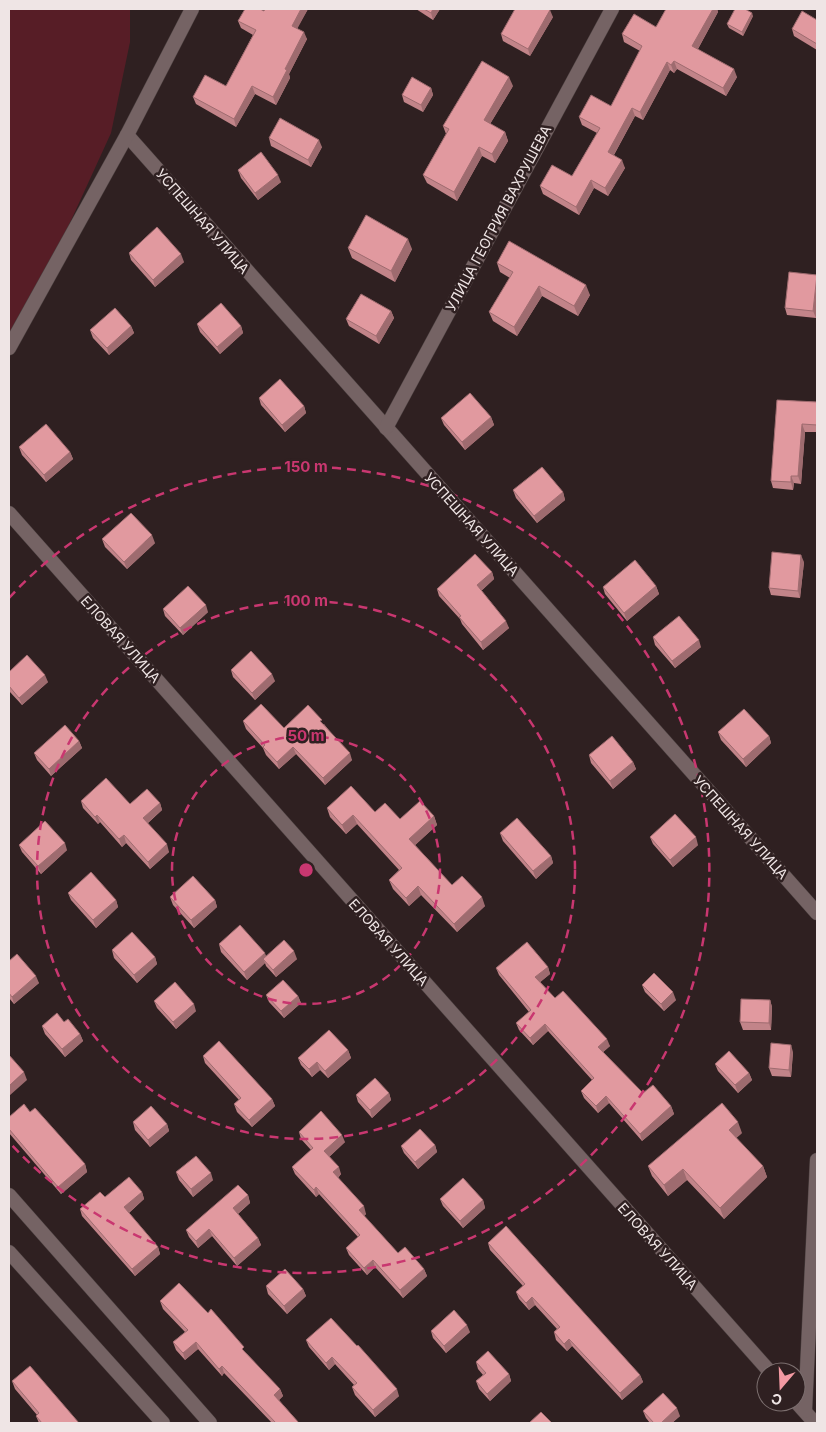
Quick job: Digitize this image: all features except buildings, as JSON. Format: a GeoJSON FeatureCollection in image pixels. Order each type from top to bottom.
{"type":"FeatureCollection","features":[{"type":"Feature","properties":{"kind":"street"},"geometry":{"type":"LineString","coordinates":[[9,348],[127,135],[192,9]]}},
{"type":"Feature","properties":{"kind":"street","name":"УЛИЦА ГЕОГРИЯ ВАХРУШЕВА"},"geometry":{"type":"LineString","coordinates":[[386,428],[612,9]]}},
{"type":"Feature","properties":{"kind":"street","name":"УСПЕШНАЯ УЛИЦА"},"geometry":{"type":"LineString","coordinates":[[127,135],[817,913]]}},
{"type":"Feature","properties":{"kind":"street","name":"ЕЛОВАЯ УЛИЦА"},"geometry":{"type":"LineString","coordinates":[[9,513],[761,1362]]}},
{"type":"Feature","properties":{"kind":"street"},"geometry":{"type":"LineString","coordinates":[[803,1362],[817,1160]]}},
{"type":"Feature","properties":{"kind":"street"},"geometry":{"type":"LineString","coordinates":[[9,1195],[210,1423]]}},
{"type":"Feature","properties":{"kind":"street"},"geometry":{"type":"LineString","coordinates":[[9,1252],[163,1423]]}},
{"type":"Feature","properties":{"kind":"street"},"geometry":{"type":"LineString","coordinates":[[806,1412],[816,1423]]}},
{"type":"Feature","properties":{"kind":"shaded area"},"geometry":{"type":"Polygon","coordinates":[[[9,9],[130,9],[130,42],[111,133],[9,356],[9,9]]]}}]}
